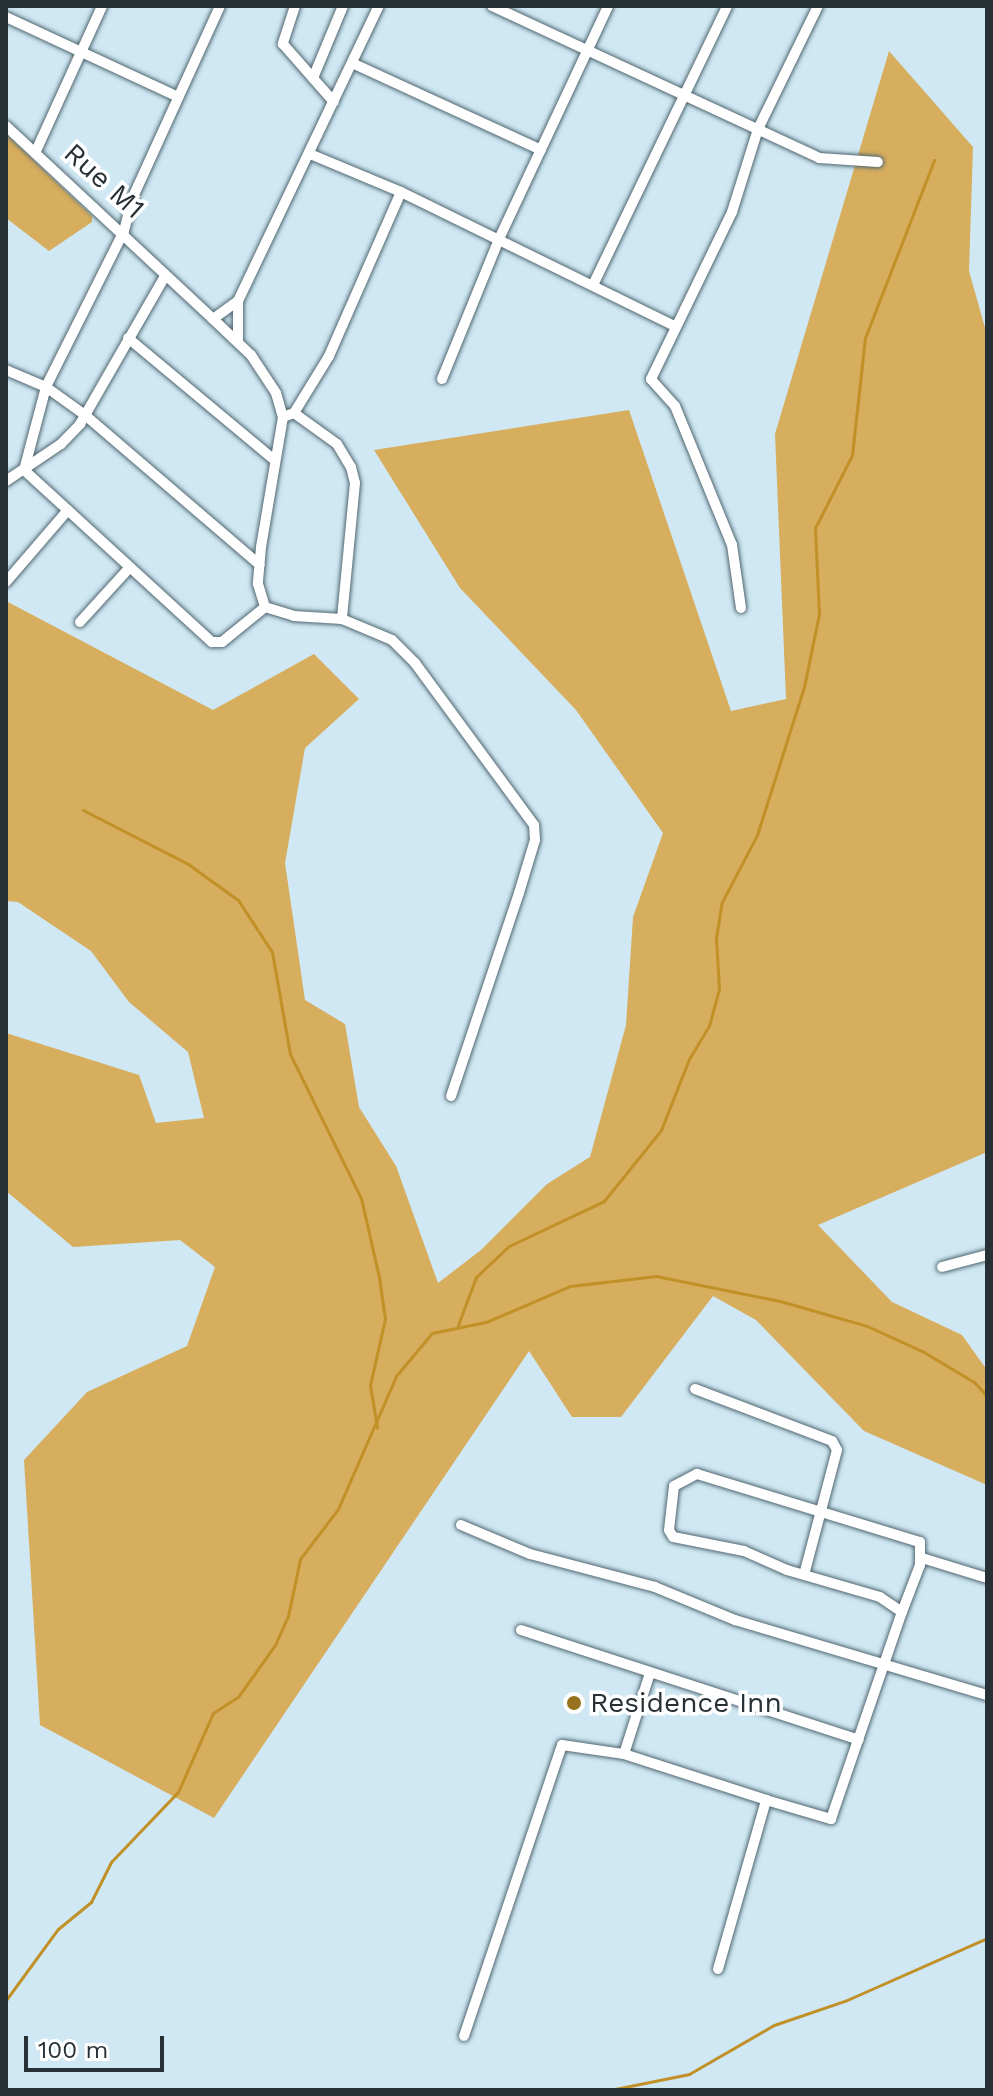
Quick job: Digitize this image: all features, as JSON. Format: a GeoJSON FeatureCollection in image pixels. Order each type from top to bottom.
{"type":"FeatureCollection","features":[{"type":"Feature","properties":{"kind":"street"},"geometry":{"type":"LineString","coordinates":[[36,151],[102,6]]}},
{"type":"Feature","properties":{"kind":"street"},"geometry":{"type":"LineString","coordinates":[[24,470],[46,387],[124,231],[133,197],[220,6]]}},
{"type":"Feature","properties":{"kind":"street"},"geometry":{"type":"LineString","coordinates":[[295,6],[283,44],[334,102]]}},
{"type":"Feature","properties":{"kind":"street"},"geometry":{"type":"LineString","coordinates":[[313,78],[343,6]]}},
{"type":"Feature","properties":{"kind":"street"},"geometry":{"type":"LineString","coordinates":[[238,341],[238,301],[379,6]]}},
{"type":"Feature","properties":{"kind":"street"},"geometry":{"type":"LineString","coordinates":[[493,6],[829,162],[878,162]]}},
{"type":"Feature","properties":{"kind":"street"},"geometry":{"type":"LineString","coordinates":[[442,379],[499,239],[608,6]]}},
{"type":"Feature","properties":{"kind":"street"},"geometry":{"type":"LineString","coordinates":[[593,285],[688,96],[727,6]]}},
{"type":"Feature","properties":{"kind":"street"},"geometry":{"type":"LineString","coordinates":[[741,608],[732,545],[675,406],[652,384],[742,188],[758,129],[818,6]]}},
{"type":"Feature","properties":{"kind":"street"},"geometry":{"type":"LineString","coordinates":[[6,17],[178,97]]}},
{"type":"Feature","properties":{"kind":"street"},"geometry":{"type":"LineString","coordinates":[[352,63],[541,150]]}},
{"type":"Feature","properties":{"kind":"street","name":"Rue M1"},"geometry":{"type":"LineString","coordinates":[[6,126],[124,231],[165,276],[238,341],[276,393],[283,417]]}},
{"type":"Feature","properties":{"kind":"street"},"geometry":{"type":"LineString","coordinates":[[310,154],[401,192],[676,327]]}},
{"type":"Feature","properties":{"kind":"street"},"geometry":{"type":"LineString","coordinates":[[401,192],[329,356],[294,413],[283,417],[273,459],[259,596],[265,607],[294,616],[342,619],[379,631],[415,663],[534,825],[535,840],[451,1096]]}},
{"type":"Feature","properties":{"kind":"street"},"geometry":{"type":"LineString","coordinates":[[6,481],[61,444],[85,415],[165,276]]}},
{"type":"Feature","properties":{"kind":"street"},"geometry":{"type":"LineString","coordinates":[[213,319],[238,301]]}},
{"type":"Feature","properties":{"kind":"street"},"geometry":{"type":"LineString","coordinates":[[128,338],[273,459]]}},
{"type":"Feature","properties":{"kind":"street"},"geometry":{"type":"LineString","coordinates":[[6,370],[46,387],[85,415],[260,565]]}},
{"type":"Feature","properties":{"kind":"street"},"geometry":{"type":"LineString","coordinates":[[294,413],[337,444],[351,467],[355,483],[342,619]]}},
{"type":"Feature","properties":{"kind":"street"},"geometry":{"type":"LineString","coordinates":[[24,470],[212,642],[222,642],[265,607]]}},
{"type":"Feature","properties":{"kind":"street"},"geometry":{"type":"LineString","coordinates":[[6,582],[68,510]]}},
{"type":"Feature","properties":{"kind":"street"},"geometry":{"type":"LineString","coordinates":[[80,622],[130,567]]}},
{"type":"Feature","properties":{"kind":"street"},"geometry":{"type":"LineString","coordinates":[[942,1267],[987,1255]]}},
{"type":"Feature","properties":{"kind":"street"},"geometry":{"type":"LineString","coordinates":[[695,1389],[832,1441],[837,1450],[805,1571]]}},
{"type":"Feature","properties":{"kind":"street"},"geometry":{"type":"LineString","coordinates":[[464,2036],[562,1745],[624,1754],[831,1819],[922,1558],[920,1542],[718,1477],[697,1474],[674,1486],[669,1530],[673,1537],[744,1551],[787,1570],[805,1571],[880,1597],[902,1612]]}},
{"type":"Feature","properties":{"kind":"street"},"geometry":{"type":"LineString","coordinates":[[461,1525],[530,1554],[655,1587],[735,1620],[987,1695]]}},
{"type":"Feature","properties":{"kind":"street"},"geometry":{"type":"LineString","coordinates":[[922,1558],[987,1578]]}},
{"type":"Feature","properties":{"kind":"street"},"geometry":{"type":"LineString","coordinates":[[521,1630],[859,1740]]}},
{"type":"Feature","properties":{"kind":"street"},"geometry":{"type":"LineString","coordinates":[[624,1754],[650,1673]]}},
{"type":"Feature","properties":{"kind":"street"},"geometry":{"type":"LineString","coordinates":[[718,1969],[766,1800]]}},
{"type":"Feature","properties":{"kind":"shaded area"},"geometry":{"type":"Polygon","coordinates":[[[889,51],[973,147],[969,271],[987,335],[987,1152],[818,1225],[892,1302],[962,1335],[987,1370],[987,1485],[864,1431],[756,1320],[713,1296],[621,1417],[572,1417],[529,1351],[214,1818],[40,1725],[24,1460],[87,1392],[187,1346],[215,1267],[180,1240],[73,1247],[6,1191],[6,1033],[139,1075],[156,1123],[204,1118],[188,1052],[129,1002],[91,951],[18,902],[6,901],[6,601],[213,710],[314,654],[359,699],[305,748],[285,863],[305,1000],[345,1024],[359,1107],[396,1166],[438,1283],[481,1250],[547,1184],[590,1157],[626,1025],[633,917],[663,833],[576,710],[460,588],[374,450],[629,410],[731,711],[786,699],[775,434],[889,51]]]}},
{"type":"Feature","properties":{"kind":"shaded area"},"geometry":{"type":"Polygon","coordinates":[[[6,134],[92,216],[92,222],[49,251],[6,218],[6,134]]]}},
{"type":"Feature","properties":{"kind":"waterway"},"geometry":{"type":"LineString","coordinates":[[458,1325],[476,1277],[509,1246],[604,1201],[661,1130],[689,1059],[709,1026],[719,989],[716,938],[722,902],[757,835],[804,687],[819,614],[815,528],[852,455],[865,338],[934,160]]}},
{"type":"Feature","properties":{"kind":"waterway"},"geometry":{"type":"LineString","coordinates":[[83,810],[188,864],[238,900],[272,952],[290,1054],[361,1198],[379,1277],[385,1319],[370,1385],[377,1427]]}},
{"type":"Feature","properties":{"kind":"waterway"},"geometry":{"type":"LineString","coordinates":[[6,2000],[58,1929],[91,1902],[111,1862],[178,1792],[213,1713],[238,1697],[275,1645],[288,1616],[300,1559],[338,1509],[396,1376],[432,1333],[486,1322],[570,1286],[656,1276],[780,1301],[867,1326],[922,1351],[974,1382],[987,1396]]}},
{"type":"Feature","properties":{"kind":"waterway"},"geometry":{"type":"LineString","coordinates":[[610,2090],[689,2074],[774,2025],[847,2000],[987,1938]]}},
{"type":"Feature","properties":{"kind":"place","name":"Residence Inn"},"geometry":{"type":"Point","coordinates":[574,1703]}}]}
